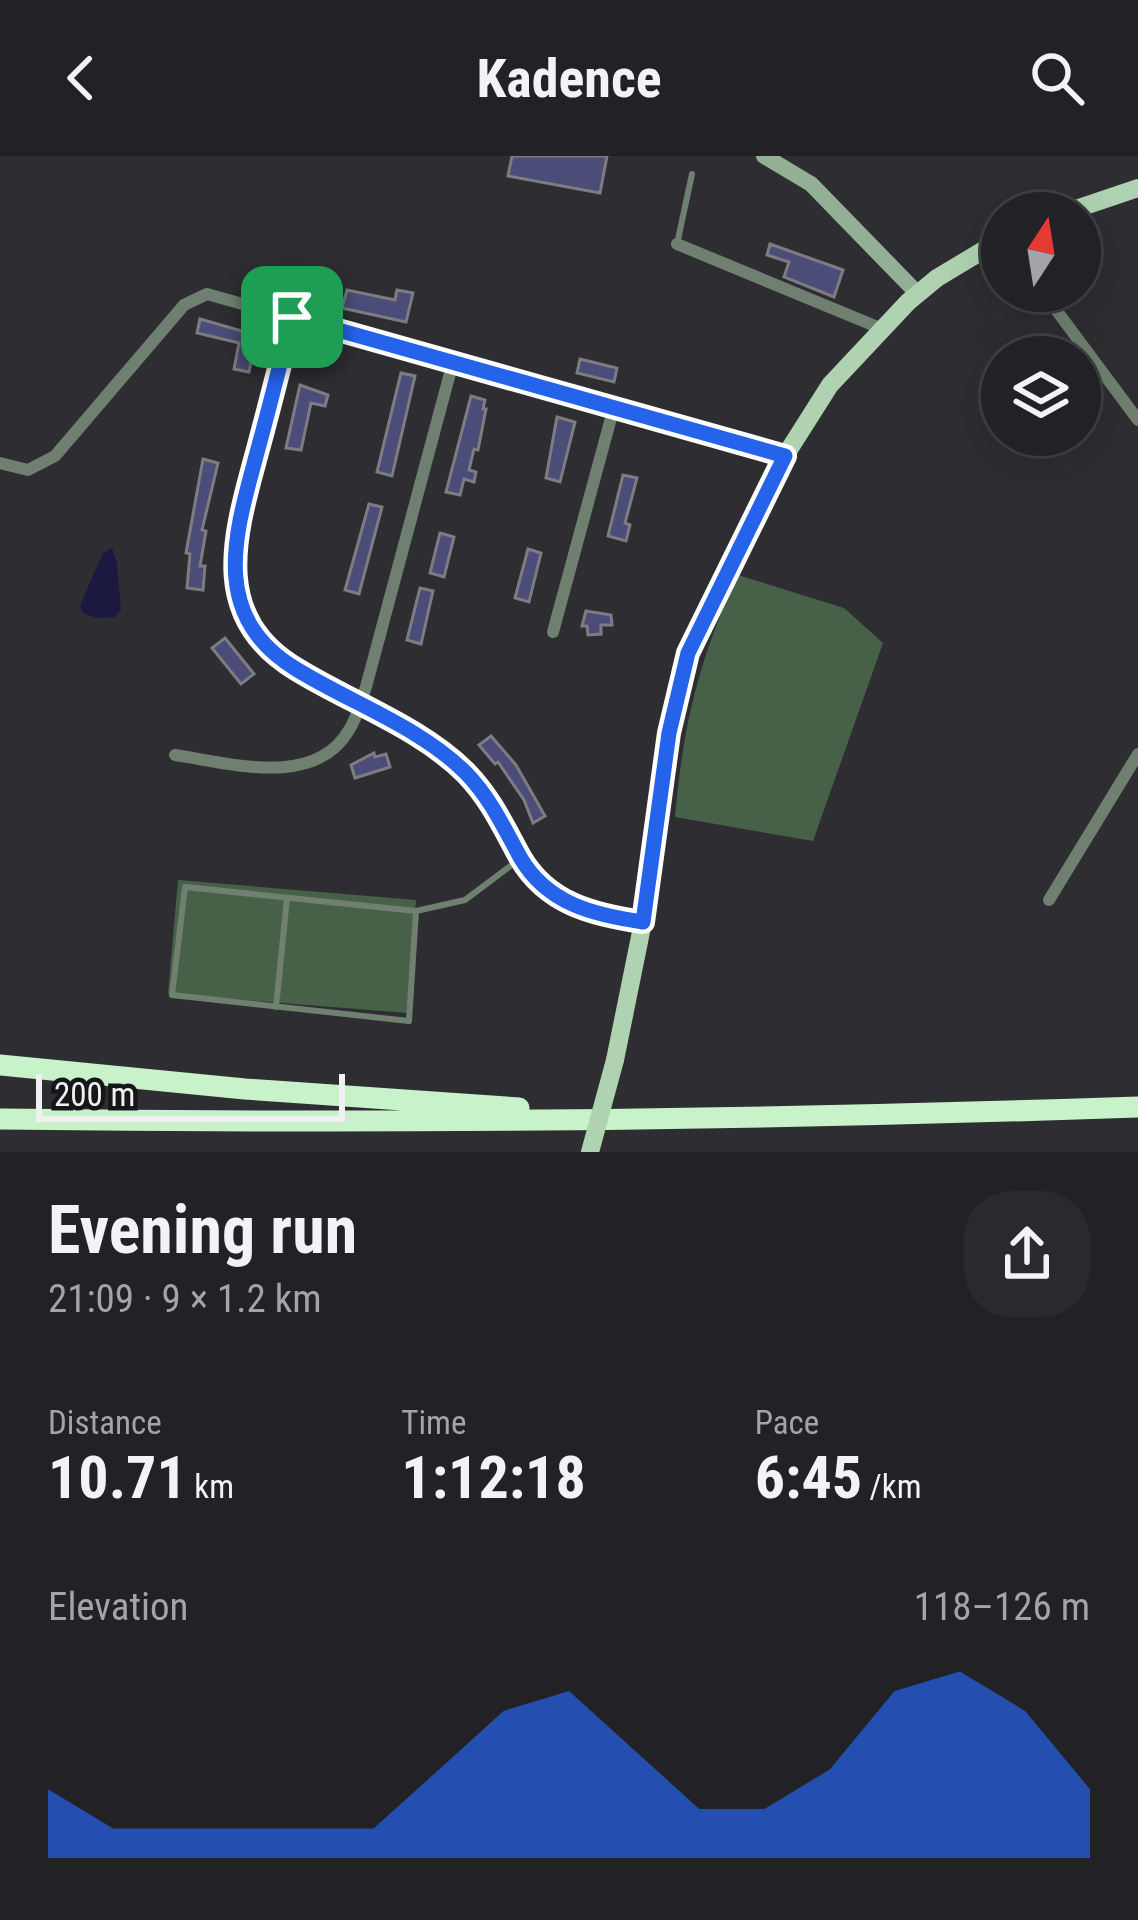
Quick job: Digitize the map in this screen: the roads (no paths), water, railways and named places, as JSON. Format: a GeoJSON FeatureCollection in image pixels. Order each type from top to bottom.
{"type":"FeatureCollection","features":[{"type":"Feature","properties":{"kind":"highway"},"geometry":{"type":"LineString","coordinates":[[0,1052],[119,1075]]}},
{"type":"Feature","properties":{"kind":"highway"},"geometry":{"type":"LineString","coordinates":[[0,1065],[635,1118]]}},
{"type":"Feature","properties":{"kind":"highway"},"geometry":{"type":"LineString","coordinates":[[0,1119],[770,1118],[1138,1106]]}},
{"type":"Feature","properties":{"kind":"main road"},"geometry":{"type":"LineString","coordinates":[[764,156],[811,184],[918,294]]}},
{"type":"Feature","properties":{"kind":"main road"},"geometry":{"type":"LineString","coordinates":[[1101,200],[1138,188]]}},
{"type":"Feature","properties":{"kind":"main road"},"geometry":{"type":"LineString","coordinates":[[590,1152],[615,1060],[643,922],[669,733],[688,653],[785,456],[830,385],[880,328],[918,294],[981,253]]}},
{"type":"Feature","properties":{"kind":"street"},"geometry":{"type":"LineString","coordinates":[[677,244],[880,328]]}},
{"type":"Feature","properties":{"kind":"street"},"geometry":{"type":"LineString","coordinates":[[0,463],[28,470],[55,456],[184,305],[207,294],[785,456]]}},
{"type":"Feature","properties":{"kind":"street"},"geometry":{"type":"LineString","coordinates":[[1058,312],[1138,420]]}},
{"type":"Feature","properties":{"kind":"street"},"geometry":{"type":"LineString","coordinates":[[292,317],[238,524],[233,558],[239,600],[268,648],[292,668],[433,746],[462,770],[495,807],[521,858],[546,889],[599,915],[643,922]]}},
{"type":"Feature","properties":{"kind":"street"},"geometry":{"type":"LineString","coordinates":[[175,755],[275,767],[299,765],[337,745],[351,729],[454,362]]}},
{"type":"Feature","properties":{"kind":"street"},"geometry":{"type":"LineString","coordinates":[[553,632],[614,407]]}},
{"type":"Feature","properties":{"kind":"street"},"geometry":{"type":"LineString","coordinates":[[1049,900],[1138,754]]}},
{"type":"Feature","properties":{"kind":"lane"},"geometry":{"type":"LineString","coordinates":[[677,244],[692,174]]}},
{"type":"Feature","properties":{"kind":"lane"},"geometry":{"type":"LineString","coordinates":[[416,911],[409,1021],[172,995],[185,887],[416,911],[465,900],[521,858]]}},
{"type":"Feature","properties":{"kind":"lane"},"geometry":{"type":"LineString","coordinates":[[276,1007],[287,898]]}}]}
